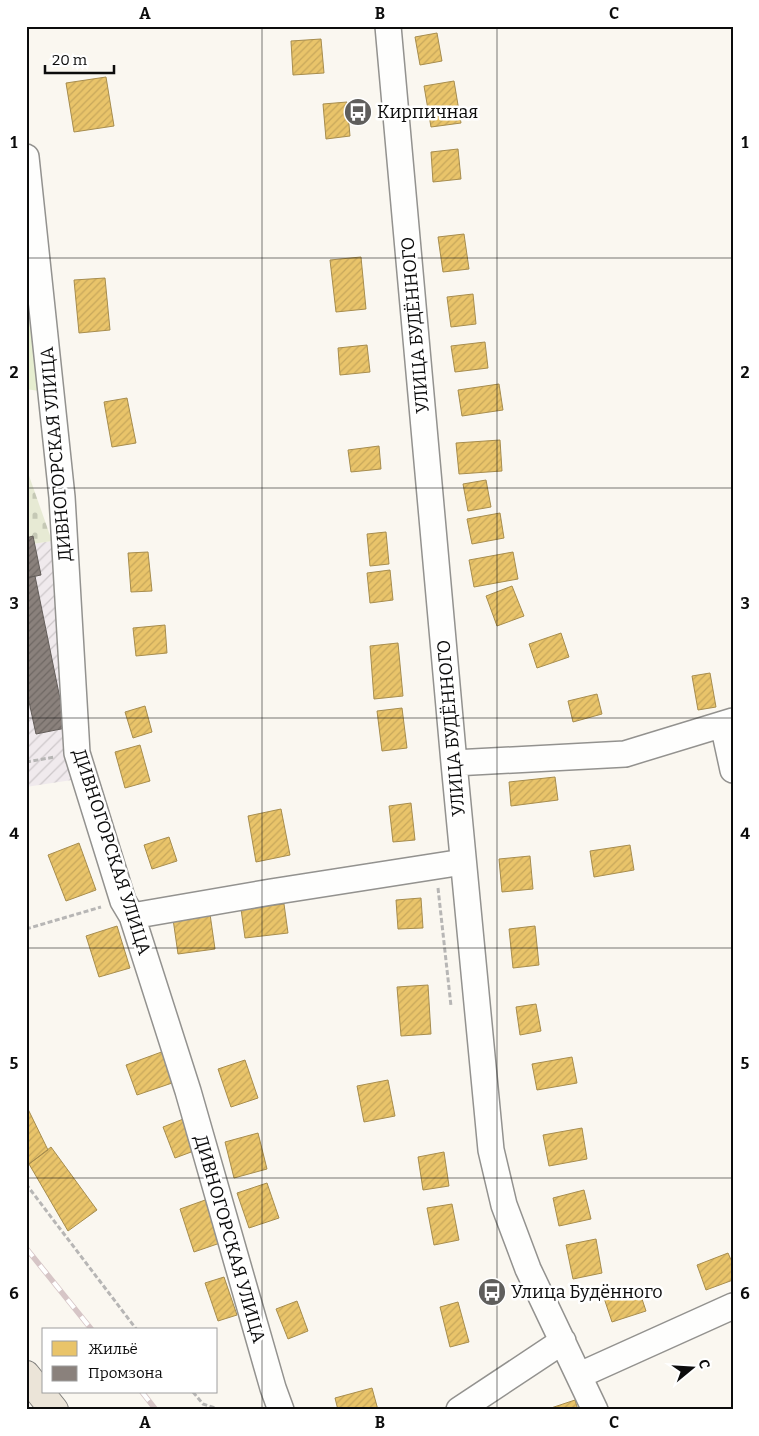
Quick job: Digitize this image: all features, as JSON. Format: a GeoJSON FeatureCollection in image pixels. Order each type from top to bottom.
{"type":"FeatureCollection","features":[{"type":"Feature","properties":{"kind":"main road"},"geometry":{"type":"LineString","coordinates":[[26,1375],[54,1410]]}},
{"type":"Feature","properties":{"kind":"street","name":"УЛИЦА БУДЁННОГО"},"geometry":{"type":"LineString","coordinates":[[388,26],[490,1150],[504,1205],[528,1269],[595,1410]]}},
{"type":"Feature","properties":{"kind":"street","name":"ДИВНОГОРСКАЯ УЛИЦА"},"geometry":{"type":"LineString","coordinates":[[26,157],[62,497],[77,753],[188,1091],[270,1378],[281,1410]]}},
{"type":"Feature","properties":{"kind":"street"},"geometry":{"type":"LineString","coordinates":[[454,763],[625,754],[728,723],[733,770]]}},
{"type":"Feature","properties":{"kind":"street"},"geometry":{"type":"LineString","coordinates":[[128,908],[271,892],[463,862]]}},
{"type":"Feature","properties":{"kind":"street"},"geometry":{"type":"LineString","coordinates":[[580,1375],[733,1306]]}},
{"type":"Feature","properties":{"kind":"street"},"geometry":{"type":"LineString","coordinates":[[459,1410],[563,1341]]}},
{"type":"Feature","properties":{"kind":"path"},"geometry":{"type":"LineString","coordinates":[[26,929],[128,908]]}},
{"type":"Feature","properties":{"kind":"path"},"geometry":{"type":"LineString","coordinates":[[26,1184],[135,1328]]}},
{"type":"Feature","properties":{"kind":"path"},"geometry":{"type":"LineString","coordinates":[[195,1394],[203,1404],[222,1410]]}},
{"type":"Feature","properties":{"kind":"shaded area"},"geometry":{"type":"Polygon","coordinates":[[[52,541],[85,778],[26,787],[26,545],[52,541]]]}},
{"type":"Feature","properties":{"kind":"green space"},"geometry":{"type":"Polygon","coordinates":[[[26,221],[39,391],[26,389],[26,221]]]}},
{"type":"Feature","properties":{"kind":"green space"},"geometry":{"type":"Polygon","coordinates":[[[26,467],[52,541],[26,545],[26,467]]]}},
{"type":"Feature","properties":{"kind":"building: Жильё"},"geometry":{"type":"Polygon","coordinates":[[[437,33],[442,61],[420,65],[415,37],[437,33]]]}},
{"type":"Feature","properties":{"kind":"building: Жильё"},"geometry":{"type":"Polygon","coordinates":[[[321,39],[324,73],[293,75],[291,41],[321,39]]]}},
{"type":"Feature","properties":{"kind":"building: Жильё"},"geometry":{"type":"Polygon","coordinates":[[[106,77],[114,126],[74,132],[66,83],[106,77]]]}},
{"type":"Feature","properties":{"kind":"building: Жильё"},"geometry":{"type":"Polygon","coordinates":[[[454,81],[461,123],[431,127],[424,86],[454,81]]]}},
{"type":"Feature","properties":{"kind":"building: Жильё"},"geometry":{"type":"Polygon","coordinates":[[[347,102],[350,136],[326,139],[323,104],[347,102]]]}},
{"type":"Feature","properties":{"kind":"building: Жильё"},"geometry":{"type":"Polygon","coordinates":[[[458,149],[461,179],[433,182],[431,152],[458,149]]]}},
{"type":"Feature","properties":{"kind":"building: Жильё"},"geometry":{"type":"Polygon","coordinates":[[[464,234],[469,269],[443,272],[438,237],[464,234]]]}},
{"type":"Feature","properties":{"kind":"building: Жильё"},"geometry":{"type":"Polygon","coordinates":[[[361,257],[366,309],[336,312],[330,260],[361,257]]]}},
{"type":"Feature","properties":{"kind":"building: Жильё"},"geometry":{"type":"Polygon","coordinates":[[[105,278],[110,330],[79,333],[74,280],[105,278]]]}},
{"type":"Feature","properties":{"kind":"building: Жильё"},"geometry":{"type":"Polygon","coordinates":[[[473,294],[476,324],[451,327],[447,297],[473,294]]]}},
{"type":"Feature","properties":{"kind":"building: Жильё"},"geometry":{"type":"Polygon","coordinates":[[[485,342],[488,368],[455,372],[451,346],[485,342]]]}},
{"type":"Feature","properties":{"kind":"building: Жильё"},"geometry":{"type":"Polygon","coordinates":[[[367,345],[370,372],[340,375],[338,348],[367,345]]]}},
{"type":"Feature","properties":{"kind":"building: Жильё"},"geometry":{"type":"Polygon","coordinates":[[[499,384],[503,410],[462,416],[458,390],[499,384]]]}},
{"type":"Feature","properties":{"kind":"building: Жильё"},"geometry":{"type":"Polygon","coordinates":[[[127,398],[136,443],[112,447],[104,402],[127,398]]]}},
{"type":"Feature","properties":{"kind":"building: Жильё"},"geometry":{"type":"Polygon","coordinates":[[[500,440],[502,471],[459,474],[456,443],[500,440]]]}},
{"type":"Feature","properties":{"kind":"building: Жильё"},"geometry":{"type":"Polygon","coordinates":[[[379,446],[381,469],[351,472],[348,450],[379,446]]]}},
{"type":"Feature","properties":{"kind":"building: Жильё"},"geometry":{"type":"Polygon","coordinates":[[[486,480],[491,507],[468,511],[463,484],[486,480]]]}},
{"type":"Feature","properties":{"kind":"building: Жильё"},"geometry":{"type":"Polygon","coordinates":[[[500,513],[504,538],[472,544],[467,519],[500,513]]]}},
{"type":"Feature","properties":{"kind":"building: Жильё"},"geometry":{"type":"Polygon","coordinates":[[[386,532],[389,564],[370,566],[367,534],[386,532]]]}},
{"type":"Feature","properties":{"kind":"building: Жильё"},"geometry":{"type":"Polygon","coordinates":[[[148,552],[152,591],[131,592],[128,553],[148,552]]]}},
{"type":"Feature","properties":{"kind":"building: Жильё"},"geometry":{"type":"Polygon","coordinates":[[[513,552],[518,579],[474,587],[469,560],[513,552]]]}},
{"type":"Feature","properties":{"kind":"building: Жильё"},"geometry":{"type":"Polygon","coordinates":[[[390,570],[393,600],[370,603],[367,573],[390,570]]]}},
{"type":"Feature","properties":{"kind":"building: Жильё"},"geometry":{"type":"Polygon","coordinates":[[[512,586],[524,616],[497,626],[486,596],[512,586]]]}},
{"type":"Feature","properties":{"kind":"building: Жильё"},"geometry":{"type":"Polygon","coordinates":[[[165,625],[167,653],[136,656],[133,628],[165,625]]]}},
{"type":"Feature","properties":{"kind":"building: Жильё"},"geometry":{"type":"Polygon","coordinates":[[[561,633],[569,657],[537,668],[529,644],[561,633]]]}},
{"type":"Feature","properties":{"kind":"building: Жильё"},"geometry":{"type":"Polygon","coordinates":[[[398,643],[403,696],[374,699],[370,646],[398,643]]]}},
{"type":"Feature","properties":{"kind":"building: Жильё"},"geometry":{"type":"Polygon","coordinates":[[[710,673],[716,707],[698,710],[692,676],[710,673]]]}},
{"type":"Feature","properties":{"kind":"building: Жильё"},"geometry":{"type":"Polygon","coordinates":[[[597,694],[602,714],[573,722],[568,701],[597,694]]]}},
{"type":"Feature","properties":{"kind":"building: Жильё"},"geometry":{"type":"Polygon","coordinates":[[[145,706],[152,732],[133,738],[125,712],[145,706]]]}},
{"type":"Feature","properties":{"kind":"building: Жильё"},"geometry":{"type":"Polygon","coordinates":[[[402,708],[407,748],[382,751],[377,711],[402,708]]]}},
{"type":"Feature","properties":{"kind":"building: Жильё"},"geometry":{"type":"Polygon","coordinates":[[[140,745],[150,781],[125,788],[115,752],[140,745]]]}},
{"type":"Feature","properties":{"kind":"building: Жильё"},"geometry":{"type":"Polygon","coordinates":[[[555,777],[558,800],[511,806],[509,782],[555,777]]]}},
{"type":"Feature","properties":{"kind":"building: Жильё"},"geometry":{"type":"Polygon","coordinates":[[[411,803],[415,840],[393,842],[389,806],[411,803]]]}},
{"type":"Feature","properties":{"kind":"building: Жильё"},"geometry":{"type":"Polygon","coordinates":[[[281,809],[290,855],[256,862],[248,816],[281,809]]]}},
{"type":"Feature","properties":{"kind":"building: Жильё"},"geometry":{"type":"Polygon","coordinates":[[[169,837],[177,861],[152,869],[144,845],[169,837]]]}},
{"type":"Feature","properties":{"kind":"building: Жильё"},"geometry":{"type":"Polygon","coordinates":[[[79,843],[96,890],[66,901],[48,855],[79,843]]]}},
{"type":"Feature","properties":{"kind":"building: Жильё"},"geometry":{"type":"Polygon","coordinates":[[[630,845],[634,870],[594,877],[590,851],[630,845]]]}},
{"type":"Feature","properties":{"kind":"building: Жильё"},"geometry":{"type":"Polygon","coordinates":[[[530,856],[533,889],[502,892],[499,859],[530,856]]]}},
{"type":"Feature","properties":{"kind":"building: Жильё"},"geometry":{"type":"Polygon","coordinates":[[[421,898],[423,928],[398,929],[396,900],[421,898]]]}},
{"type":"Feature","properties":{"kind":"building: Жильё"},"geometry":{"type":"Polygon","coordinates":[[[284,904],[288,933],[245,938],[241,909],[284,904]]]}},
{"type":"Feature","properties":{"kind":"building: Жильё"},"geometry":{"type":"Polygon","coordinates":[[[210,914],[215,949],[178,954],[173,919],[210,914]]]}},
{"type":"Feature","properties":{"kind":"building: Жильё"},"geometry":{"type":"Polygon","coordinates":[[[117,926],[130,968],[99,977],[86,936],[117,926]]]}},
{"type":"Feature","properties":{"kind":"building: Жильё"},"geometry":{"type":"Polygon","coordinates":[[[535,926],[539,965],[513,968],[509,929],[535,926]]]}},
{"type":"Feature","properties":{"kind":"building: Жильё"},"geometry":{"type":"Polygon","coordinates":[[[428,985],[431,1034],[401,1036],[397,987],[428,985]]]}},
{"type":"Feature","properties":{"kind":"building: Жильё"},"geometry":{"type":"Polygon","coordinates":[[[536,1004],[541,1031],[520,1035],[516,1007],[536,1004]]]}},
{"type":"Feature","properties":{"kind":"building: Жильё"},"geometry":{"type":"Polygon","coordinates":[[[167,1050],[178,1081],[137,1095],[126,1065],[167,1050]]]}},
{"type":"Feature","properties":{"kind":"building: Жильё"},"geometry":{"type":"Polygon","coordinates":[[[572,1057],[577,1083],[537,1090],[532,1064],[572,1057]]]}},
{"type":"Feature","properties":{"kind":"building: Жильё"},"geometry":{"type":"Polygon","coordinates":[[[245,1060],[258,1098],[231,1107],[218,1069],[245,1060]]]}},
{"type":"Feature","properties":{"kind":"building: Жильё"},"geometry":{"type":"Polygon","coordinates":[[[388,1080],[395,1116],[364,1122],[357,1086],[388,1080]]]}},
{"type":"Feature","properties":{"kind":"building: Жильё"},"geometry":{"type":"Polygon","coordinates":[[[26,1105],[48,1150],[29,1164],[26,1158],[26,1105]]]}},
{"type":"Feature","properties":{"kind":"building: Жильё"},"geometry":{"type":"Polygon","coordinates":[[[191,1116],[202,1148],[175,1158],[163,1127],[191,1116]]]}},
{"type":"Feature","properties":{"kind":"building: Жильё"},"geometry":{"type":"Polygon","coordinates":[[[582,1128],[587,1159],[549,1166],[543,1135],[582,1128]]]}},
{"type":"Feature","properties":{"kind":"building: Жильё"},"geometry":{"type":"Polygon","coordinates":[[[258,1133],[267,1169],[234,1178],[225,1142],[258,1133]]]}},
{"type":"Feature","properties":{"kind":"building: Жильё"},"geometry":{"type":"Polygon","coordinates":[[[51,1147],[97,1210],[68,1231],[29,1164],[51,1147]]]}},
{"type":"Feature","properties":{"kind":"building: Жильё"},"geometry":{"type":"Polygon","coordinates":[[[444,1152],[449,1186],[423,1190],[418,1157],[444,1152]]]}},
{"type":"Feature","properties":{"kind":"building: Жильё"},"geometry":{"type":"Polygon","coordinates":[[[267,1183],[279,1218],[249,1228],[237,1193],[267,1183]]]}},
{"type":"Feature","properties":{"kind":"building: Жильё"},"geometry":{"type":"Polygon","coordinates":[[[584,1190],[591,1219],[559,1226],[553,1198],[584,1190]]]}},
{"type":"Feature","properties":{"kind":"building: Жильё"},"geometry":{"type":"Polygon","coordinates":[[[208,1199],[223,1242],[194,1252],[180,1209],[208,1199]]]}},
{"type":"Feature","properties":{"kind":"building: Жильё"},"geometry":{"type":"Polygon","coordinates":[[[452,1204],[459,1240],[434,1245],[427,1208],[452,1204]]]}},
{"type":"Feature","properties":{"kind":"building: Жильё"},"geometry":{"type":"Polygon","coordinates":[[[596,1239],[602,1273],[573,1279],[566,1245],[596,1239]]]}},
{"type":"Feature","properties":{"kind":"building: Жильё"},"geometry":{"type":"Polygon","coordinates":[[[728,1253],[733,1264],[733,1280],[706,1290],[697,1265],[728,1253]]]}},
{"type":"Feature","properties":{"kind":"building: Жильё"},"geometry":{"type":"Polygon","coordinates":[[[224,1277],[237,1315],[218,1321],[205,1283],[224,1277]]]}},
{"type":"Feature","properties":{"kind":"building: Жильё"},"geometry":{"type":"Polygon","coordinates":[[[638,1287],[646,1311],[612,1322],[604,1298],[638,1287]]]}},
{"type":"Feature","properties":{"kind":"building: Жильё"},"geometry":{"type":"Polygon","coordinates":[[[297,1301],[308,1331],[288,1339],[276,1309],[297,1301]]]}},
{"type":"Feature","properties":{"kind":"building: Жильё"},"geometry":{"type":"Polygon","coordinates":[[[458,1302],[469,1342],[450,1347],[440,1307],[458,1302]]]}},
{"type":"Feature","properties":{"kind":"building: Жильё"},"geometry":{"type":"Polygon","coordinates":[[[372,1388],[378,1410],[338,1410],[335,1398],[372,1388]]]}},
{"type":"Feature","properties":{"kind":"building: Жильё"},"geometry":{"type":"Polygon","coordinates":[[[575,1400],[578,1410],[545,1410],[575,1400]]]}},
{"type":"Feature","properties":{"kind":"building: Промзона"},"geometry":{"type":"Polygon","coordinates":[[[33,536],[41,575],[26,578],[26,538],[33,536]]]}},
{"type":"Feature","properties":{"kind":"building: Промзона"},"geometry":{"type":"Polygon","coordinates":[[[35,576],[66,728],[36,734],[26,688],[26,578],[35,576]]]}},
{"type":"Feature","properties":{"kind":"railway"},"geometry":{"type":"LineString","coordinates":[[26,1248],[90,1328]]}},
{"type":"Feature","properties":{"kind":"railway"},"geometry":{"type":"LineString","coordinates":[[144,1394],[156,1410]]}},
{"type":"Feature","properties":{"kind":"place","name":"Кирпичная"},"geometry":{"type":"Point","coordinates":[358,112]}},
{"type":"Feature","properties":{"kind":"place","name":"Улица Будённого"},"geometry":{"type":"Point","coordinates":[492,1292]}}]}
